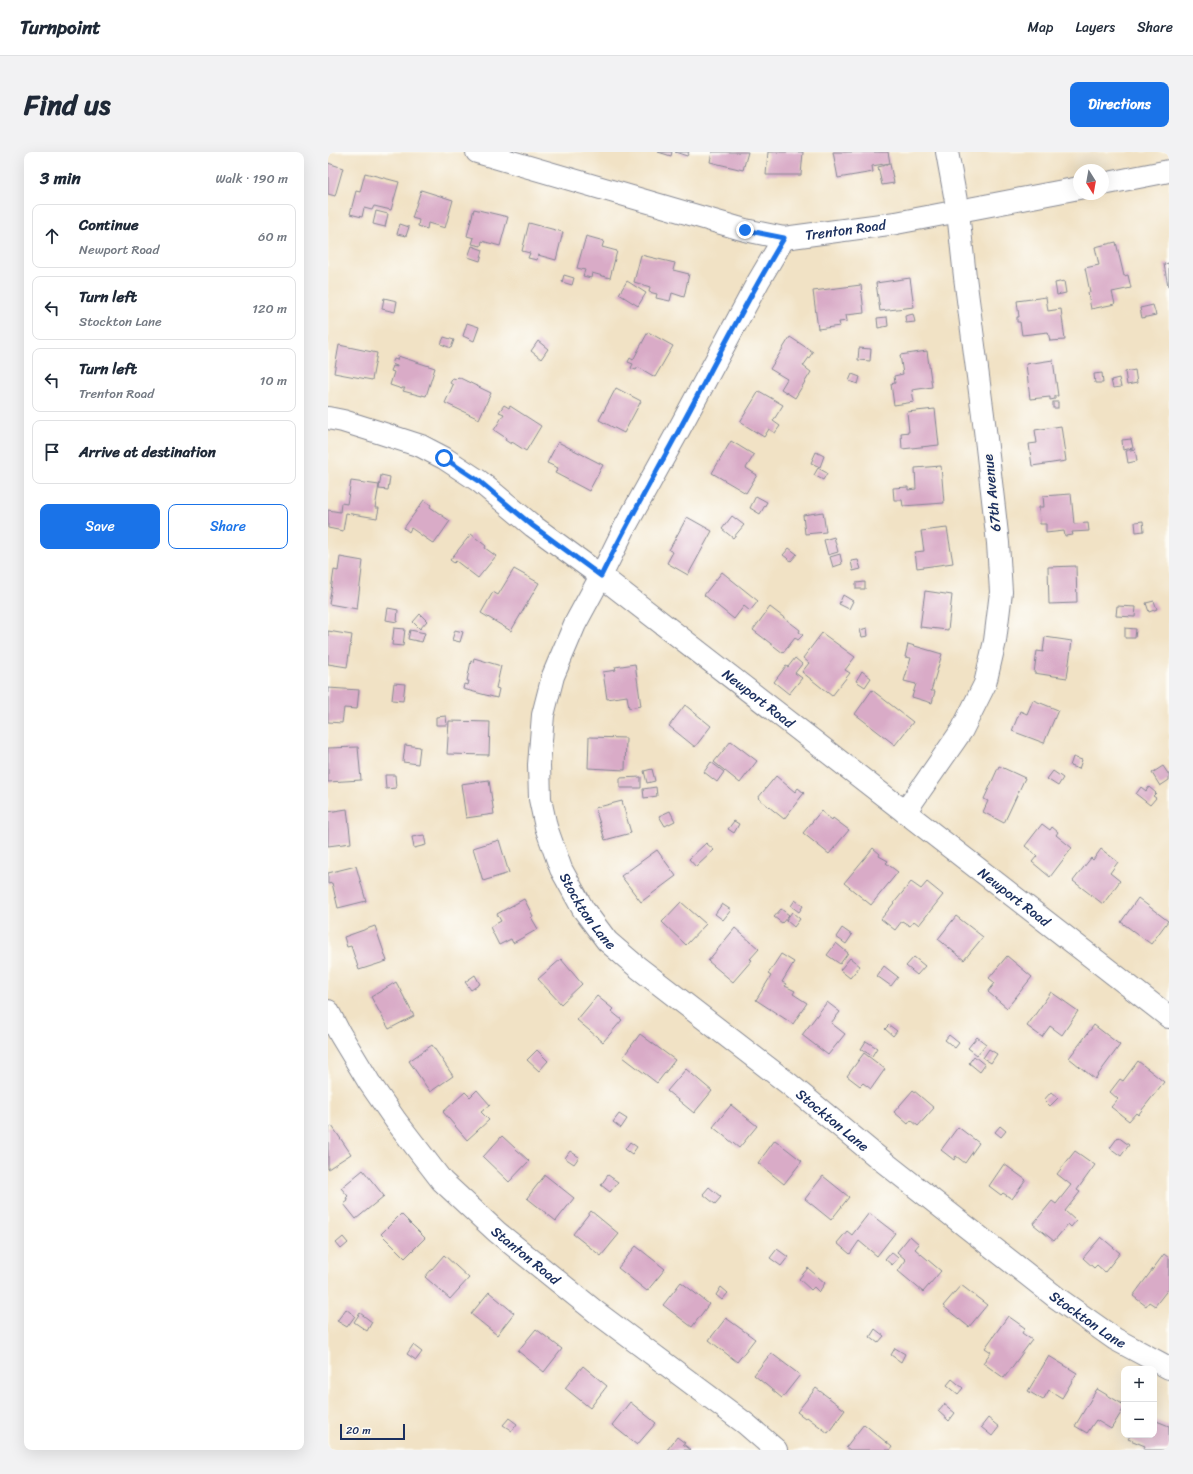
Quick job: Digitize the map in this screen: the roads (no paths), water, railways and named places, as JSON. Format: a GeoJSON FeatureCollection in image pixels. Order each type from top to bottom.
{"type":"FeatureCollection","features":[{"type":"Feature","properties":{"kind":"street","name":"Trenton Road"},"geometry":{"type":"LineString","coordinates":[[477,152],[745,230],[784,238],[896,223],[1073,189]]}},
{"type":"Feature","properties":{"kind":"street","name":"67th Avenue"},"geometry":{"type":"LineString","coordinates":[[905,812],[962,730],[985,684],[995,641],[1000,592],[998,543],[958,212],[947,152]]}},
{"type":"Feature","properties":{"kind":"street"},"geometry":{"type":"LineString","coordinates":[[1109,183],[1169,171]]}},
{"type":"Feature","properties":{"kind":"street","name":"Stockton Lane"},"geometry":{"type":"LineString","coordinates":[[784,238],[754,289],[625,527],[575,624],[553,676],[543,715],[539,765],[540,799],[546,827],[561,869],[583,909],[608,941],[636,966],[789,1084],[875,1155],[1057,1298],[1115,1339],[1169,1368]]}},
{"type":"Feature","properties":{"kind":"street","name":"Newport Road"},"geometry":{"type":"LineString","coordinates":[[328,418],[421,446],[444,458],[479,481],[533,526],[601,576],[1169,1017]]}},
{"type":"Feature","properties":{"kind":"street","name":"Stanton Road"},"geometry":{"type":"LineString","coordinates":[[328,1011],[369,1082],[396,1121],[442,1180],[497,1232],[577,1297],[746,1424],[776,1450]]}}]}
